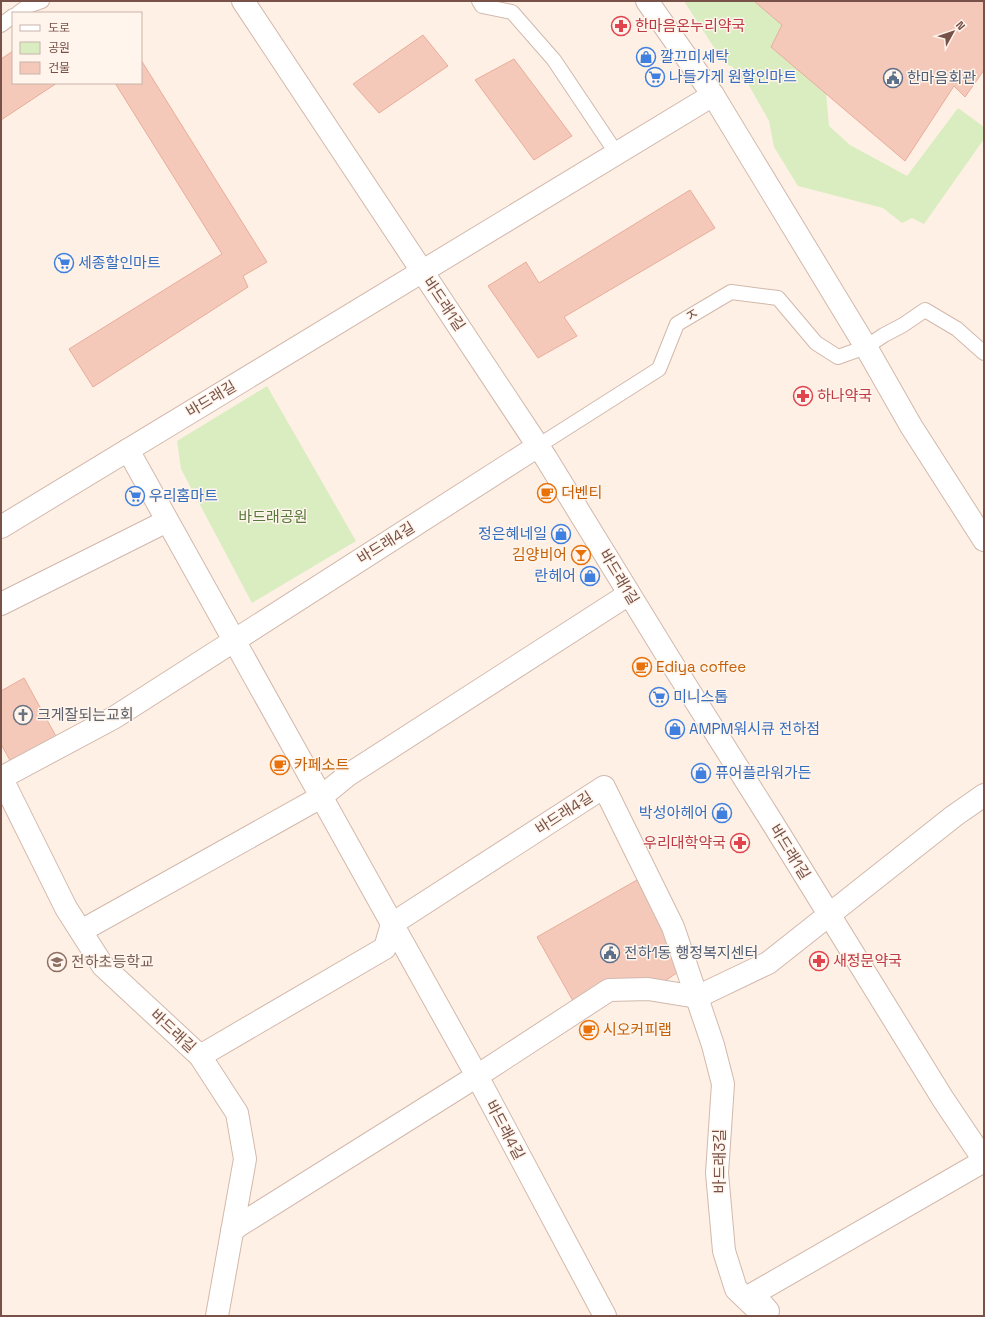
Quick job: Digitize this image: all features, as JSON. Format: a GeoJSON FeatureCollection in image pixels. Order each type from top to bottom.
{"type":"FeatureCollection","features":[{"type":"Feature","properties":{"kind":"street","name":"바드래1길"},"geometry":{"type":"LineString","coordinates":[[242,1],[538,446],[943,1099],[984,1161]]}},
{"type":"Feature","properties":{"kind":"street"},"geometry":{"type":"LineString","coordinates":[[647,1],[713,96],[866,347],[911,426],[984,540]]}},
{"type":"Feature","properties":{"kind":"street","name":"바드래길"},"geometry":{"type":"LineString","coordinates":[[1,527],[713,96]]}},
{"type":"Feature","properties":{"kind":"street","name":"바드래4길"},"geometry":{"type":"LineString","coordinates":[[234,642],[318,585],[538,446]]}},
{"type":"Feature","properties":{"kind":"street","name":"바드래4길"},"geometry":{"type":"LineString","coordinates":[[128,450],[477,1076],[605,1316]]}},
{"type":"Feature","properties":{"kind":"street"},"geometry":{"type":"LineString","coordinates":[[1,604],[167,521]]}},
{"type":"Feature","properties":{"kind":"street"},"geometry":{"type":"LineString","coordinates":[[81,931],[321,797],[348,775],[629,594]]}},
{"type":"Feature","properties":{"kind":"street"},"geometry":{"type":"LineString","coordinates":[[1,778],[115,717],[234,642]]}},
{"type":"Feature","properties":{"kind":"street","name":"바드래길"},"geometry":{"type":"LineString","coordinates":[[1,778],[66,908],[103,966],[200,1056],[237,1113],[244,1159],[217,1316]]}},
{"type":"Feature","properties":{"kind":"street","name":"바드래4길"},"geometry":{"type":"LineString","coordinates":[[392,924],[604,787],[673,927],[697,997]]}},
{"type":"Feature","properties":{"kind":"street"},"geometry":{"type":"LineString","coordinates":[[232,1231],[477,1076],[609,990],[648,988],[697,997],[768,963],[954,816],[984,795]]}},
{"type":"Feature","properties":{"kind":"street"},"geometry":{"type":"LineString","coordinates":[[200,1056],[385,948],[392,924]]}},
{"type":"Feature","properties":{"kind":"street","name":"바드래3길"},"geometry":{"type":"LineString","coordinates":[[697,997],[713,1045],[722,1084],[717,1173],[724,1251],[736,1289],[764,1316]]}},
{"type":"Feature","properties":{"kind":"street"},"geometry":{"type":"LineString","coordinates":[[773,1316],[753,1294],[984,1161]]}},
{"type":"Feature","properties":{"kind":"lane"},"geometry":{"type":"LineString","coordinates":[[19,12],[28,6],[42,1]]}},
{"type":"Feature","properties":{"kind":"lane"},"geometry":{"type":"LineString","coordinates":[[478,1],[482,6],[512,12],[554,60],[617,154]]}},
{"type":"Feature","properties":{"kind":"lane"},"geometry":{"type":"LineString","coordinates":[[1,24],[12,17]]}},
{"type":"Feature","properties":{"kind":"lane","name":"ㅈ"},"geometry":{"type":"LineString","coordinates":[[538,446],[659,369],[677,324],[731,292],[778,298],[816,343],[838,357],[866,347]]}},
{"type":"Feature","properties":{"kind":"lane"},"geometry":{"type":"LineString","coordinates":[[866,347],[925,310],[957,329],[984,353]]}},
{"type":"Feature","properties":{"kind":"green space"},"geometry":{"type":"Polygon","coordinates":[[[684,1],[754,1],[782,25],[771,47],[826,93],[829,126],[850,145],[907,176],[958,108],[984,127],[984,139],[924,224],[912,218],[902,223],[883,208],[798,186],[774,147],[769,121],[747,82],[734,75],[733,67],[724,63],[684,1]]]}},
{"type":"Feature","properties":{"kind":"green space","name":"바드래공원"},"geometry":{"type":"Polygon","coordinates":[[[267,386],[356,541],[252,603],[181,469],[177,441],[267,386]]]}},
{"type":"Feature","properties":{"kind":"building","name":"한마음회관"},"geometry":{"type":"Polygon","coordinates":[[[754,1],[984,1],[984,70],[965,97],[954,86],[905,161],[771,47],[782,25],[754,1]]]}},
{"type":"Feature","properties":{"kind":"building"},"geometry":{"type":"Polygon","coordinates":[[[423,35],[448,66],[379,113],[353,84],[423,35]]]}},
{"type":"Feature","properties":{"kind":"building"},"geometry":{"type":"Polygon","coordinates":[[[12,52],[12,84],[55,84],[1,120],[1,59],[12,52]]]}},
{"type":"Feature","properties":{"kind":"building"},"geometry":{"type":"Polygon","coordinates":[[[514,59],[572,136],[534,160],[475,80],[514,59]]]}},
{"type":"Feature","properties":{"kind":"building"},"geometry":{"type":"Polygon","coordinates":[[[142,62],[267,262],[243,276],[248,287],[93,387],[69,349],[222,254],[116,84],[142,84],[142,62]]]}},
{"type":"Feature","properties":{"kind":"building"},"geometry":{"type":"Polygon","coordinates":[[[690,190],[715,228],[564,317],[577,336],[538,358],[488,286],[526,262],[539,283],[690,190]]]}},
{"type":"Feature","properties":{"kind":"building","name":"크게잘되는교회"},"geometry":{"type":"Polygon","coordinates":[[[24,678],[58,740],[13,766],[1,744],[1,691],[24,678]]]}},
{"type":"Feature","properties":{"kind":"building","name":"전하1동 행정복지센터"},"geometry":{"type":"Polygon","coordinates":[[[644,876],[681,970],[662,983],[573,1001],[537,937],[644,876]]]}},
{"type":"Feature","properties":{"kind":"place","name":"한마음온누리약국"},"geometry":{"type":"Point","coordinates":[621,26]}},
{"type":"Feature","properties":{"kind":"place","name":"깔끄미세탁"},"geometry":{"type":"Point","coordinates":[646,57]}},
{"type":"Feature","properties":{"kind":"place","name":"나들가게 원할인마트"},"geometry":{"type":"Point","coordinates":[655,77]}},
{"type":"Feature","properties":{"kind":"place","name":"한마음회관"},"geometry":{"type":"Point","coordinates":[893,78]}},
{"type":"Feature","properties":{"kind":"place","name":"세종할인마트"},"geometry":{"type":"Point","coordinates":[64,263]}},
{"type":"Feature","properties":{"kind":"place","name":"하나약국"},"geometry":{"type":"Point","coordinates":[803,396]}},
{"type":"Feature","properties":{"kind":"place","name":"더벤티"},"geometry":{"type":"Point","coordinates":[547,493]}},
{"type":"Feature","properties":{"kind":"place","name":"우리홈마트"},"geometry":{"type":"Point","coordinates":[135,496]}},
{"type":"Feature","properties":{"kind":"place","name":"정은혜네일"},"geometry":{"type":"Point","coordinates":[561,534]}},
{"type":"Feature","properties":{"kind":"place","name":"김양비어"},"geometry":{"type":"Point","coordinates":[581,555]}},
{"type":"Feature","properties":{"kind":"place","name":"란헤어"},"geometry":{"type":"Point","coordinates":[590,576]}},
{"type":"Feature","properties":{"kind":"place","name":"Ediya coffee"},"geometry":{"type":"Point","coordinates":[642,667]}},
{"type":"Feature","properties":{"kind":"place","name":"미니스톱"},"geometry":{"type":"Point","coordinates":[659,697]}},
{"type":"Feature","properties":{"kind":"place","name":"크게잘되는교회"},"geometry":{"type":"Point","coordinates":[23,715]}},
{"type":"Feature","properties":{"kind":"place","name":"AMPM워시큐 전하점"},"geometry":{"type":"Point","coordinates":[675,729]}},
{"type":"Feature","properties":{"kind":"place","name":"카페소트"},"geometry":{"type":"Point","coordinates":[280,765]}},
{"type":"Feature","properties":{"kind":"place","name":"퓨어플라워가든"},"geometry":{"type":"Point","coordinates":[701,773]}},
{"type":"Feature","properties":{"kind":"place","name":"박성아헤어"},"geometry":{"type":"Point","coordinates":[722,813]}},
{"type":"Feature","properties":{"kind":"place","name":"우리대학약국"},"geometry":{"type":"Point","coordinates":[740,843]}},
{"type":"Feature","properties":{"kind":"place","name":"전하1동 행정복지센터"},"geometry":{"type":"Point","coordinates":[610,953]}},
{"type":"Feature","properties":{"kind":"place","name":"새정문약국"},"geometry":{"type":"Point","coordinates":[819,961]}},
{"type":"Feature","properties":{"kind":"place","name":"전하초등학교"},"geometry":{"type":"Point","coordinates":[57,962]}},
{"type":"Feature","properties":{"kind":"place","name":"시오커피랩"},"geometry":{"type":"Point","coordinates":[589,1030]}}]}
